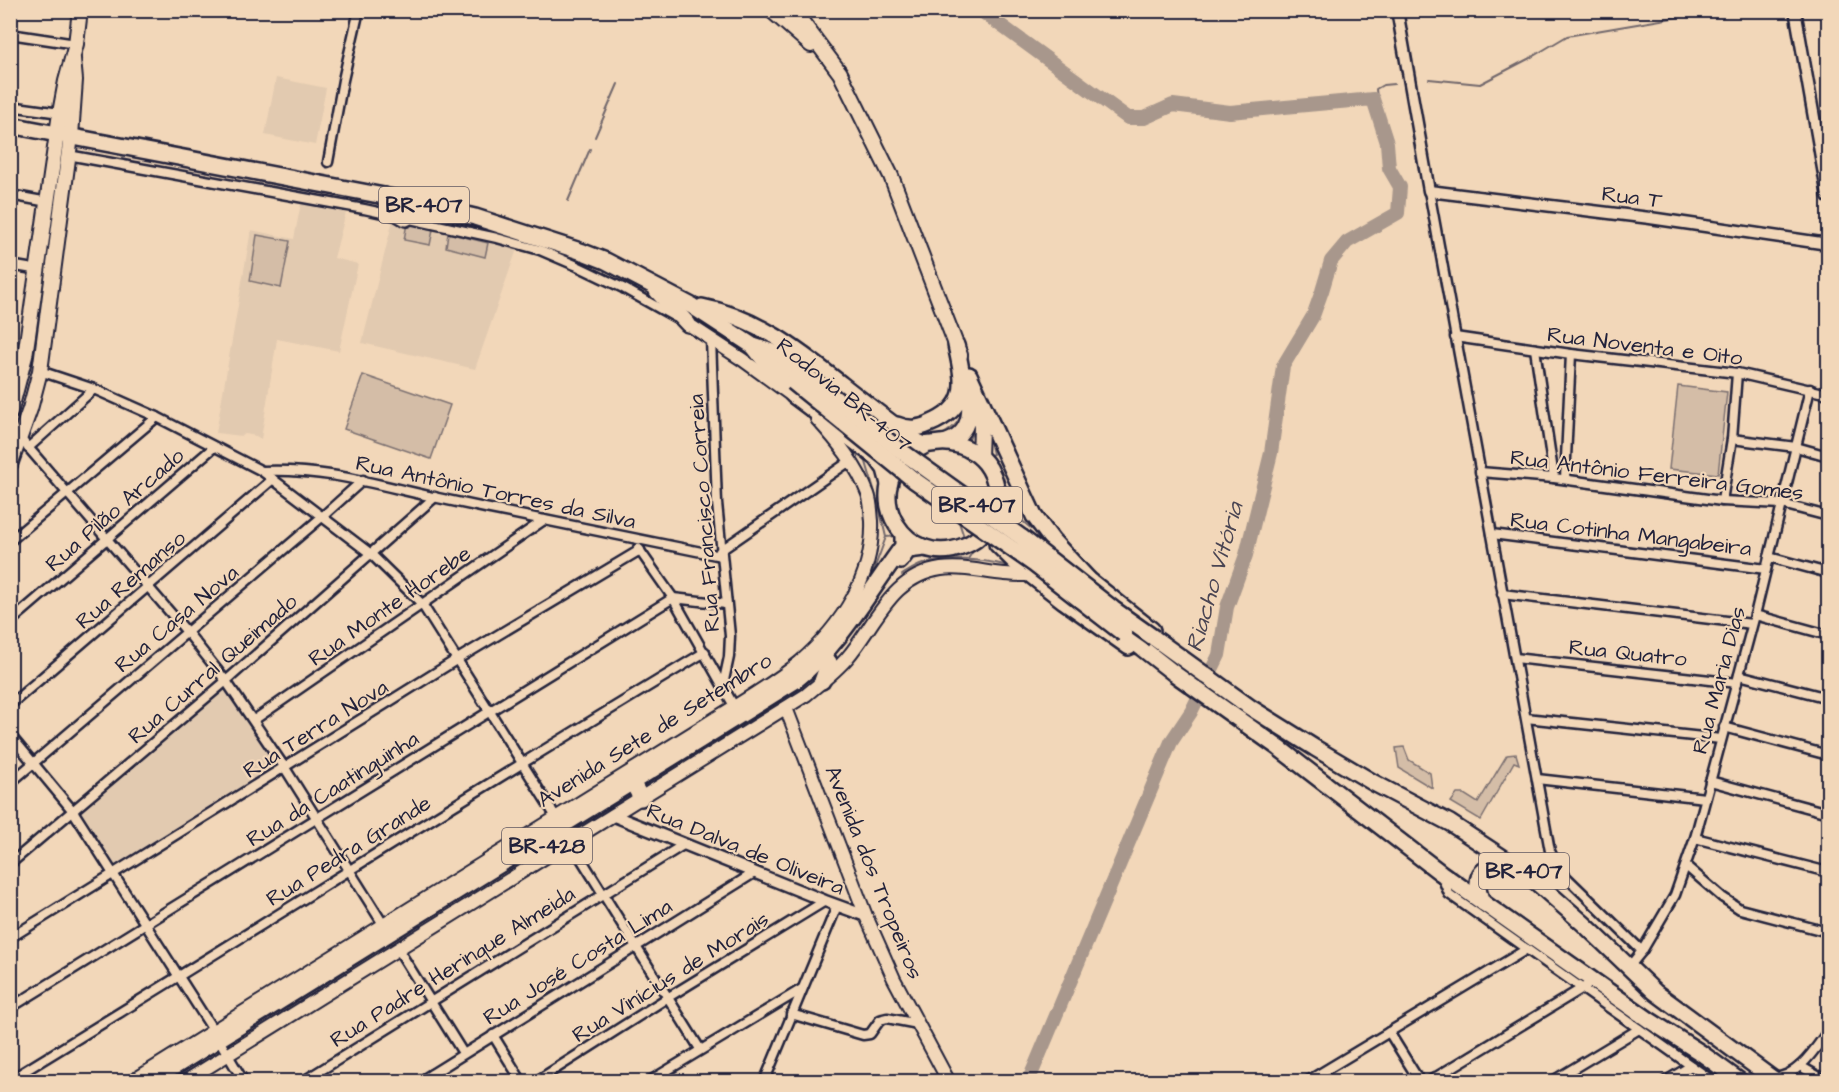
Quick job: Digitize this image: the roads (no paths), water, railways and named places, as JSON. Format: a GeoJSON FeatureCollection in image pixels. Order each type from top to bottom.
{"type":"FeatureCollection","features":[{"type":"Feature","properties":{"kind":"highway","name":"BR-407"},"geometry":{"type":"LineString","coordinates":[[10,125],[384,196],[475,217],[583,252],[646,280],[692,306],[718,310],[760,326],[801,353],[924,446]]}},
{"type":"Feature","properties":{"kind":"highway"},"geometry":{"type":"LineString","coordinates":[[384,196],[396,212],[406,218]]}},
{"type":"Feature","properties":{"kind":"highway"},"geometry":{"type":"LineString","coordinates":[[646,280],[688,324]]}},
{"type":"Feature","properties":{"kind":"highway","name":"Rodovia BR-407"},"geometry":{"type":"LineString","coordinates":[[692,306],[753,346],[775,353],[796,382],[914,480],[1064,586],[1171,671],[1279,748],[1441,873]]}},
{"type":"Feature","properties":{"kind":"highway"},"geometry":{"type":"LineString","coordinates":[[892,423],[912,429],[943,419],[952,411],[957,404],[963,382],[956,345]]}},
{"type":"Feature","properties":{"kind":"highway"},"geometry":{"type":"LineString","coordinates":[[969,375],[1034,516],[1052,540],[1088,579]]}},
{"type":"Feature","properties":{"kind":"highway","name":"BR-407"},"geometry":{"type":"LineString","coordinates":[[796,382],[877,458],[885,469],[890,484]]}},
{"type":"Feature","properties":{"kind":"highway","name":"Rodovia BR-407"},"geometry":{"type":"LineString","coordinates":[[796,382],[897,448],[1021,537],[1106,604],[1237,698],[1374,783],[1450,823],[1526,873]]}},
{"type":"Feature","properties":{"kind":"highway"},"geometry":{"type":"LineString","coordinates":[[942,443],[959,445],[975,453],[987,465],[995,481],[997,498],[994,516],[986,531],[972,543],[955,550],[936,551],[918,546],[903,535],[893,520],[888,502],[890,484],[897,467],[909,454],[924,446],[942,443]]}},
{"type":"Feature","properties":{"kind":"highway","name":"BR-407"},"geometry":{"type":"LineString","coordinates":[[996,505],[1001,515],[1123,605],[1167,642],[1170,650]]}},
{"type":"Feature","properties":{"kind":"highway","name":"Avenida Sete de Setembro"},"geometry":{"type":"LineString","coordinates":[[167,1082],[220,1043],[735,712],[795,681],[811,668],[850,623],[903,546],[903,535]]}},
{"type":"Feature","properties":{"kind":"highway","name":"BR-407"},"geometry":{"type":"LineString","coordinates":[[972,543],[984,540],[997,544],[1018,565],[1064,601],[1143,658],[1171,671]]}},
{"type":"Feature","properties":{"kind":"highway","name":"Avenida Sete de Setembro"},"geometry":{"type":"LineString","coordinates":[[150,1082],[220,1043],[639,793],[798,689],[829,662],[856,628],[903,555],[908,550],[924,548]]}},
{"type":"Feature","properties":{"kind":"highway"},"geometry":{"type":"LineString","coordinates":[[822,681],[829,662]]}},
{"type":"Feature","properties":{"kind":"highway"},"geometry":{"type":"LineString","coordinates":[[705,725],[735,712]]}},
{"type":"Feature","properties":{"kind":"highway"},"geometry":{"type":"LineString","coordinates":[[1483,903],[1477,882],[1486,871],[1497,868],[1526,873]]}},
{"type":"Feature","properties":{"kind":"highway","name":"BR-407"},"geometry":{"type":"LineString","coordinates":[[1441,873],[1587,985],[1649,1020],[1742,1082]]}},
{"type":"Feature","properties":{"kind":"highway","name":"BR-407"},"geometry":{"type":"LineString","coordinates":[[1526,873],[1674,1007],[1774,1079]]}},
{"type":"Feature","properties":{"kind":"main road"},"geometry":{"type":"LineString","coordinates":[[10,465],[24,443],[40,371],[68,155],[60,113],[76,44],[80,10]]}},
{"type":"Feature","properties":{"kind":"main road"},"geometry":{"type":"LineString","coordinates":[[771,10],[836,66]]}},
{"type":"Feature","properties":{"kind":"main road"},"geometry":{"type":"LineString","coordinates":[[793,10],[836,66],[891,176],[969,375],[980,414],[980,458]]}},
{"type":"Feature","properties":{"kind":"main road"},"geometry":{"type":"LineString","coordinates":[[10,413],[26,356],[48,202],[65,134],[75,80],[73,59]]}},
{"type":"Feature","properties":{"kind":"main road","name":"Avenida Sete de Setembro"},"geometry":{"type":"LineString","coordinates":[[688,324],[711,339],[796,382],[850,461],[868,495],[872,511],[870,555],[855,595],[832,627],[801,661],[735,712]]}},
{"type":"Feature","properties":{"kind":"main road"},"geometry":{"type":"LineString","coordinates":[[942,443],[953,440],[960,434],[970,411],[965,374],[956,345]]}},
{"type":"Feature","properties":{"kind":"main road"},"geometry":{"type":"LineString","coordinates":[[17,391],[26,391],[34,395]]}},
{"type":"Feature","properties":{"kind":"main road","name":"Avenida Sete de Setembro"},"geometry":{"type":"LineString","coordinates":[[131,1082],[220,1043],[398,949],[612,816],[639,793],[786,708],[806,695],[847,658],[894,592],[907,581],[941,569],[1032,575]]}},
{"type":"Feature","properties":{"kind":"main road","name":"Avenida dos Tropeiros"},"geometry":{"type":"LineString","coordinates":[[786,708],[866,916],[894,979],[949,1082]]}},
{"type":"Feature","properties":{"kind":"main road","name":"Avenida Sete de Setembro"},"geometry":{"type":"LineString","coordinates":[[184,1082],[220,1043],[383,924],[705,725]]}},
{"type":"Feature","properties":{"kind":"street"},"geometry":{"type":"LineString","coordinates":[[328,162],[359,10]]}},
{"type":"Feature","properties":{"kind":"street"},"geometry":{"type":"LineString","coordinates":[[1397,10],[1550,851],[1554,862],[1564,876],[1642,951]]}},
{"type":"Feature","properties":{"kind":"street"},"geometry":{"type":"LineString","coordinates":[[1795,10],[1828,197]]}},
{"type":"Feature","properties":{"kind":"street"},"geometry":{"type":"LineString","coordinates":[[10,34],[76,44]]}},
{"type":"Feature","properties":{"kind":"street"},"geometry":{"type":"LineString","coordinates":[[10,106],[60,113]]}},
{"type":"Feature","properties":{"kind":"street"},"geometry":{"type":"LineString","coordinates":[[68,155],[321,201],[497,238],[540,250],[575,265],[623,288],[688,324]]}},
{"type":"Feature","properties":{"kind":"street","name":"Rua T"},"geometry":{"type":"LineString","coordinates":[[1429,191],[1828,243]]}},
{"type":"Feature","properties":{"kind":"street"},"geometry":{"type":"LineString","coordinates":[[10,195],[48,202]]}},
{"type":"Feature","properties":{"kind":"street"},"geometry":{"type":"LineString","coordinates":[[10,265],[39,270]]}},
{"type":"Feature","properties":{"kind":"street","name":"Rua Noventa e Oito"},"geometry":{"type":"LineString","coordinates":[[1455,336],[1570,354],[1737,374],[1828,394]]}},
{"type":"Feature","properties":{"kind":"street","name":"Rua Francisco Correia"},"geometry":{"type":"LineString","coordinates":[[711,339],[717,503],[730,647],[723,685]]}},
{"type":"Feature","properties":{"kind":"street"},"geometry":{"type":"LineString","coordinates":[[1535,349],[1554,478]]}},
{"type":"Feature","properties":{"kind":"street"},"geometry":{"type":"LineString","coordinates":[[10,354],[26,356]]}},
{"type":"Feature","properties":{"kind":"street"},"geometry":{"type":"LineString","coordinates":[[1565,479],[1570,354]]}},
{"type":"Feature","properties":{"kind":"street"},"geometry":{"type":"LineString","coordinates":[[40,371],[93,389],[157,417],[262,471],[371,554],[422,604],[556,817]]}},
{"type":"Feature","properties":{"kind":"street"},"geometry":{"type":"LineString","coordinates":[[1722,501],[1732,439],[1737,374]]}},
{"type":"Feature","properties":{"kind":"street"},"geometry":{"type":"LineString","coordinates":[[93,389],[24,443],[187,632],[226,681],[254,720],[383,924]]}},
{"type":"Feature","properties":{"kind":"street","name":"Rua Maria Dias"},"geometry":{"type":"LineString","coordinates":[[1629,967],[1642,951],[1675,895],[1695,838],[1754,620],[1810,389]]}},
{"type":"Feature","properties":{"kind":"street"},"geometry":{"type":"LineString","coordinates":[[10,541],[157,417]]}},
{"type":"Feature","properties":{"kind":"street"},"geometry":{"type":"LineString","coordinates":[[1732,439],[1796,447],[1828,456]]}},
{"type":"Feature","properties":{"kind":"street","name":"Rua Pilão Arcado"},"geometry":{"type":"LineString","coordinates":[[10,622],[214,447]]}},
{"type":"Feature","properties":{"kind":"street"},"geometry":{"type":"LineString","coordinates":[[721,554],[850,461]]}},
{"type":"Feature","properties":{"kind":"street","name":"Rua Antônio Torres da Silva"},"geometry":{"type":"LineString","coordinates":[[262,471],[298,470],[363,480],[631,538],[721,554]]}},
{"type":"Feature","properties":{"kind":"street","name":"Rua Antônio Ferreira Gomes"},"geometry":{"type":"LineString","coordinates":[[1480,471],[1565,479],[1722,501],[1782,504],[1828,516]]}},
{"type":"Feature","properties":{"kind":"street","name":"Rua Remanso"},"geometry":{"type":"LineString","coordinates":[[10,705],[273,479]]}},
{"type":"Feature","properties":{"kind":"street","name":"Rua Casa Nova"},"geometry":{"type":"LineString","coordinates":[[10,783],[363,480]]}},
{"type":"Feature","properties":{"kind":"street","name":"Rua Curral Queimado"},"geometry":{"type":"LineString","coordinates":[[10,864],[226,681],[435,497]]}},
{"type":"Feature","properties":{"kind":"street","name":"Rua Monte Horebe"},"geometry":{"type":"LineString","coordinates":[[254,720],[544,520]]}},
{"type":"Feature","properties":{"kind":"street","name":"Rua Cotinha Mangabeira"},"geometry":{"type":"LineString","coordinates":[[1492,534],[1766,569]]}},
{"type":"Feature","properties":{"kind":"street"},"geometry":{"type":"LineString","coordinates":[[631,538],[673,598],[723,685],[735,712]]}},
{"type":"Feature","properties":{"kind":"street","name":"Rua Terra Nova"},"geometry":{"type":"LineString","coordinates":[[10,938],[456,660],[640,550]]}},
{"type":"Feature","properties":{"kind":"street","name":"Rua Cotinha Mangabeira"},"geometry":{"type":"LineString","coordinates":[[1769,557],[1828,573]]}},
{"type":"Feature","properties":{"kind":"street"},"geometry":{"type":"LineString","coordinates":[[1502,594],[1754,620],[1828,635]]}},
{"type":"Feature","properties":{"kind":"street"},"geometry":{"type":"LineString","coordinates":[[673,598],[726,604]]}},
{"type":"Feature","properties":{"kind":"street","name":"Rua da Caatinguinha"},"geometry":{"type":"LineString","coordinates":[[10,1008],[673,598]]}},
{"type":"Feature","properties":{"kind":"street","name":"Rua Pedra Grande"},"geometry":{"type":"LineString","coordinates":[[10,1080],[521,763],[705,652]]}},
{"type":"Feature","properties":{"kind":"street","name":"Rua Quatro"},"geometry":{"type":"LineString","coordinates":[[1515,658],[1738,679],[1828,698]]}},
{"type":"Feature","properties":{"kind":"street"},"geometry":{"type":"LineString","coordinates":[[1526,718],[1721,739]]}},
{"type":"Feature","properties":{"kind":"street"},"geometry":{"type":"LineString","coordinates":[[1724,727],[1828,755]]}},
{"type":"Feature","properties":{"kind":"street"},"geometry":{"type":"LineString","coordinates":[[10,735],[74,811],[244,1082]]}},
{"type":"Feature","properties":{"kind":"street"},"geometry":{"type":"LineString","coordinates":[[1537,779],[1705,798]]}},
{"type":"Feature","properties":{"kind":"street"},"geometry":{"type":"LineString","coordinates":[[1710,781],[1828,813]]}},
{"type":"Feature","properties":{"kind":"street","name":"Rua Dalva de Oliveira"},"geometry":{"type":"LineString","coordinates":[[612,816],[825,902],[866,916]]}},
{"type":"Feature","properties":{"kind":"street"},"geometry":{"type":"LineString","coordinates":[[1695,838],[1828,872]]}},
{"type":"Feature","properties":{"kind":"street"},"geometry":{"type":"LineString","coordinates":[[570,841],[700,1049]]}},
{"type":"Feature","properties":{"kind":"street","name":"Rua Padre Herinque Almeida"},"geometry":{"type":"LineString","coordinates":[[302,1082],[683,845]]}},
{"type":"Feature","properties":{"kind":"street"},"geometry":{"type":"LineString","coordinates":[[1686,866],[1722,897],[1740,909],[1828,932]]}},
{"type":"Feature","properties":{"kind":"street","name":"Rua José Costa Lima"},"geometry":{"type":"LineString","coordinates":[[419,1082],[434,1078],[463,1053],[754,873]]}},
{"type":"Feature","properties":{"kind":"street"},"geometry":{"type":"LineString","coordinates":[[1441,873],[1449,894],[1527,949],[1587,985],[1639,1029],[1714,1082]]}},
{"type":"Feature","properties":{"kind":"street","name":"Rua Vinícius de Morais"},"geometry":{"type":"LineString","coordinates":[[535,1082],[825,902]]}},
{"type":"Feature","properties":{"kind":"street"},"geometry":{"type":"LineString","coordinates":[[764,1082],[837,906]]}},
{"type":"Feature","properties":{"kind":"street"},"geometry":{"type":"LineString","coordinates":[[398,949],[463,1053]]}},
{"type":"Feature","properties":{"kind":"street"},"geometry":{"type":"LineString","coordinates":[[1306,1082],[1527,949]]}},
{"type":"Feature","properties":{"kind":"street"},"geometry":{"type":"LineString","coordinates":[[1428,1082],[1587,985]]}},
{"type":"Feature","properties":{"kind":"street"},"geometry":{"type":"LineString","coordinates":[[648,1082],[802,989]]}},
{"type":"Feature","properties":{"kind":"street"},"geometry":{"type":"LineString","coordinates":[[791,1014],[863,1035],[870,1034],[880,1020],[887,1018],[918,1024]]}},
{"type":"Feature","properties":{"kind":"street"},"geometry":{"type":"LineString","coordinates":[[1551,1082],[1639,1029]]}},
{"type":"Feature","properties":{"kind":"street"},"geometry":{"type":"LineString","coordinates":[[1774,1079],[1798,1068],[1828,1031]]}},
{"type":"Feature","properties":{"kind":"street"},"geometry":{"type":"LineString","coordinates":[[1389,1032],[1420,1082]]}},
{"type":"Feature","properties":{"kind":"street"},"geometry":{"type":"LineString","coordinates":[[493,1035],[522,1082]]}},
{"type":"Feature","properties":{"kind":"street"},"geometry":{"type":"LineString","coordinates":[[1664,1082],[1691,1065]]}},
{"type":"Feature","properties":{"kind":"street"},"geometry":{"type":"LineString","coordinates":[[1797,1082],[1798,1068]]}},
{"type":"Feature","properties":{"kind":"street"},"geometry":{"type":"LineString","coordinates":[[1798,1068],[1828,1082]]}},
{"type":"Feature","properties":{"kind":"waterway","name":"Riacho Vitória"},"geometry":{"type":"LineString","coordinates":[[980,10],[1128,118],[1144,118],[1173,105],[1230,112],[1373,99],[1387,143],[1389,168],[1400,187],[1398,213],[1347,242],[1331,261],[1313,316],[1283,366],[1271,453],[1246,555],[1227,607],[1219,655],[1191,712],[1171,742],[1028,1082]]}},
{"type":"Feature","properties":{"kind":"waterway"},"geometry":{"type":"LineString","coordinates":[[1429,79],[1480,84],[1567,36],[1719,10]]}},
{"type":"Feature","properties":{"kind":"waterway"},"geometry":{"type":"LineString","coordinates":[[595,137],[618,84]]}},
{"type":"Feature","properties":{"kind":"waterway"},"geometry":{"type":"LineString","coordinates":[[1373,99],[1377,98],[1376,89],[1383,85],[1394,84]]}},
{"type":"Feature","properties":{"kind":"waterway"},"geometry":{"type":"LineString","coordinates":[[568,201],[590,149]]}},
{"type":"Feature","properties":{"kind":"waterway"},"geometry":{"type":"LineString","coordinates":[[939,436],[954,426],[963,411]]}},
{"type":"Feature","properties":{"kind":"waterway"},"geometry":{"type":"LineString","coordinates":[[967,443],[974,423]]}},
{"type":"Feature","properties":{"kind":"waterway"},"geometry":{"type":"LineString","coordinates":[[988,456],[993,454],[989,436]]}},
{"type":"Feature","properties":{"kind":"waterway"},"geometry":{"type":"LineString","coordinates":[[859,453],[866,462],[886,537],[869,583]]}},
{"type":"Feature","properties":{"kind":"waterway"},"geometry":{"type":"LineString","coordinates":[[996,463],[1020,519],[1040,536]]}},
{"type":"Feature","properties":{"kind":"waterway"},"geometry":{"type":"LineString","coordinates":[[958,519],[964,537]]}},
{"type":"Feature","properties":{"kind":"waterway"},"geometry":{"type":"LineString","coordinates":[[886,537],[897,536]]}},
{"type":"Feature","properties":{"kind":"waterway"},"geometry":{"type":"LineString","coordinates":[[968,559],[975,548]]}},
{"type":"Feature","properties":{"kind":"waterway"},"geometry":{"type":"LineString","coordinates":[[902,575],[920,565],[944,560],[977,560],[1009,566]]}}]}
